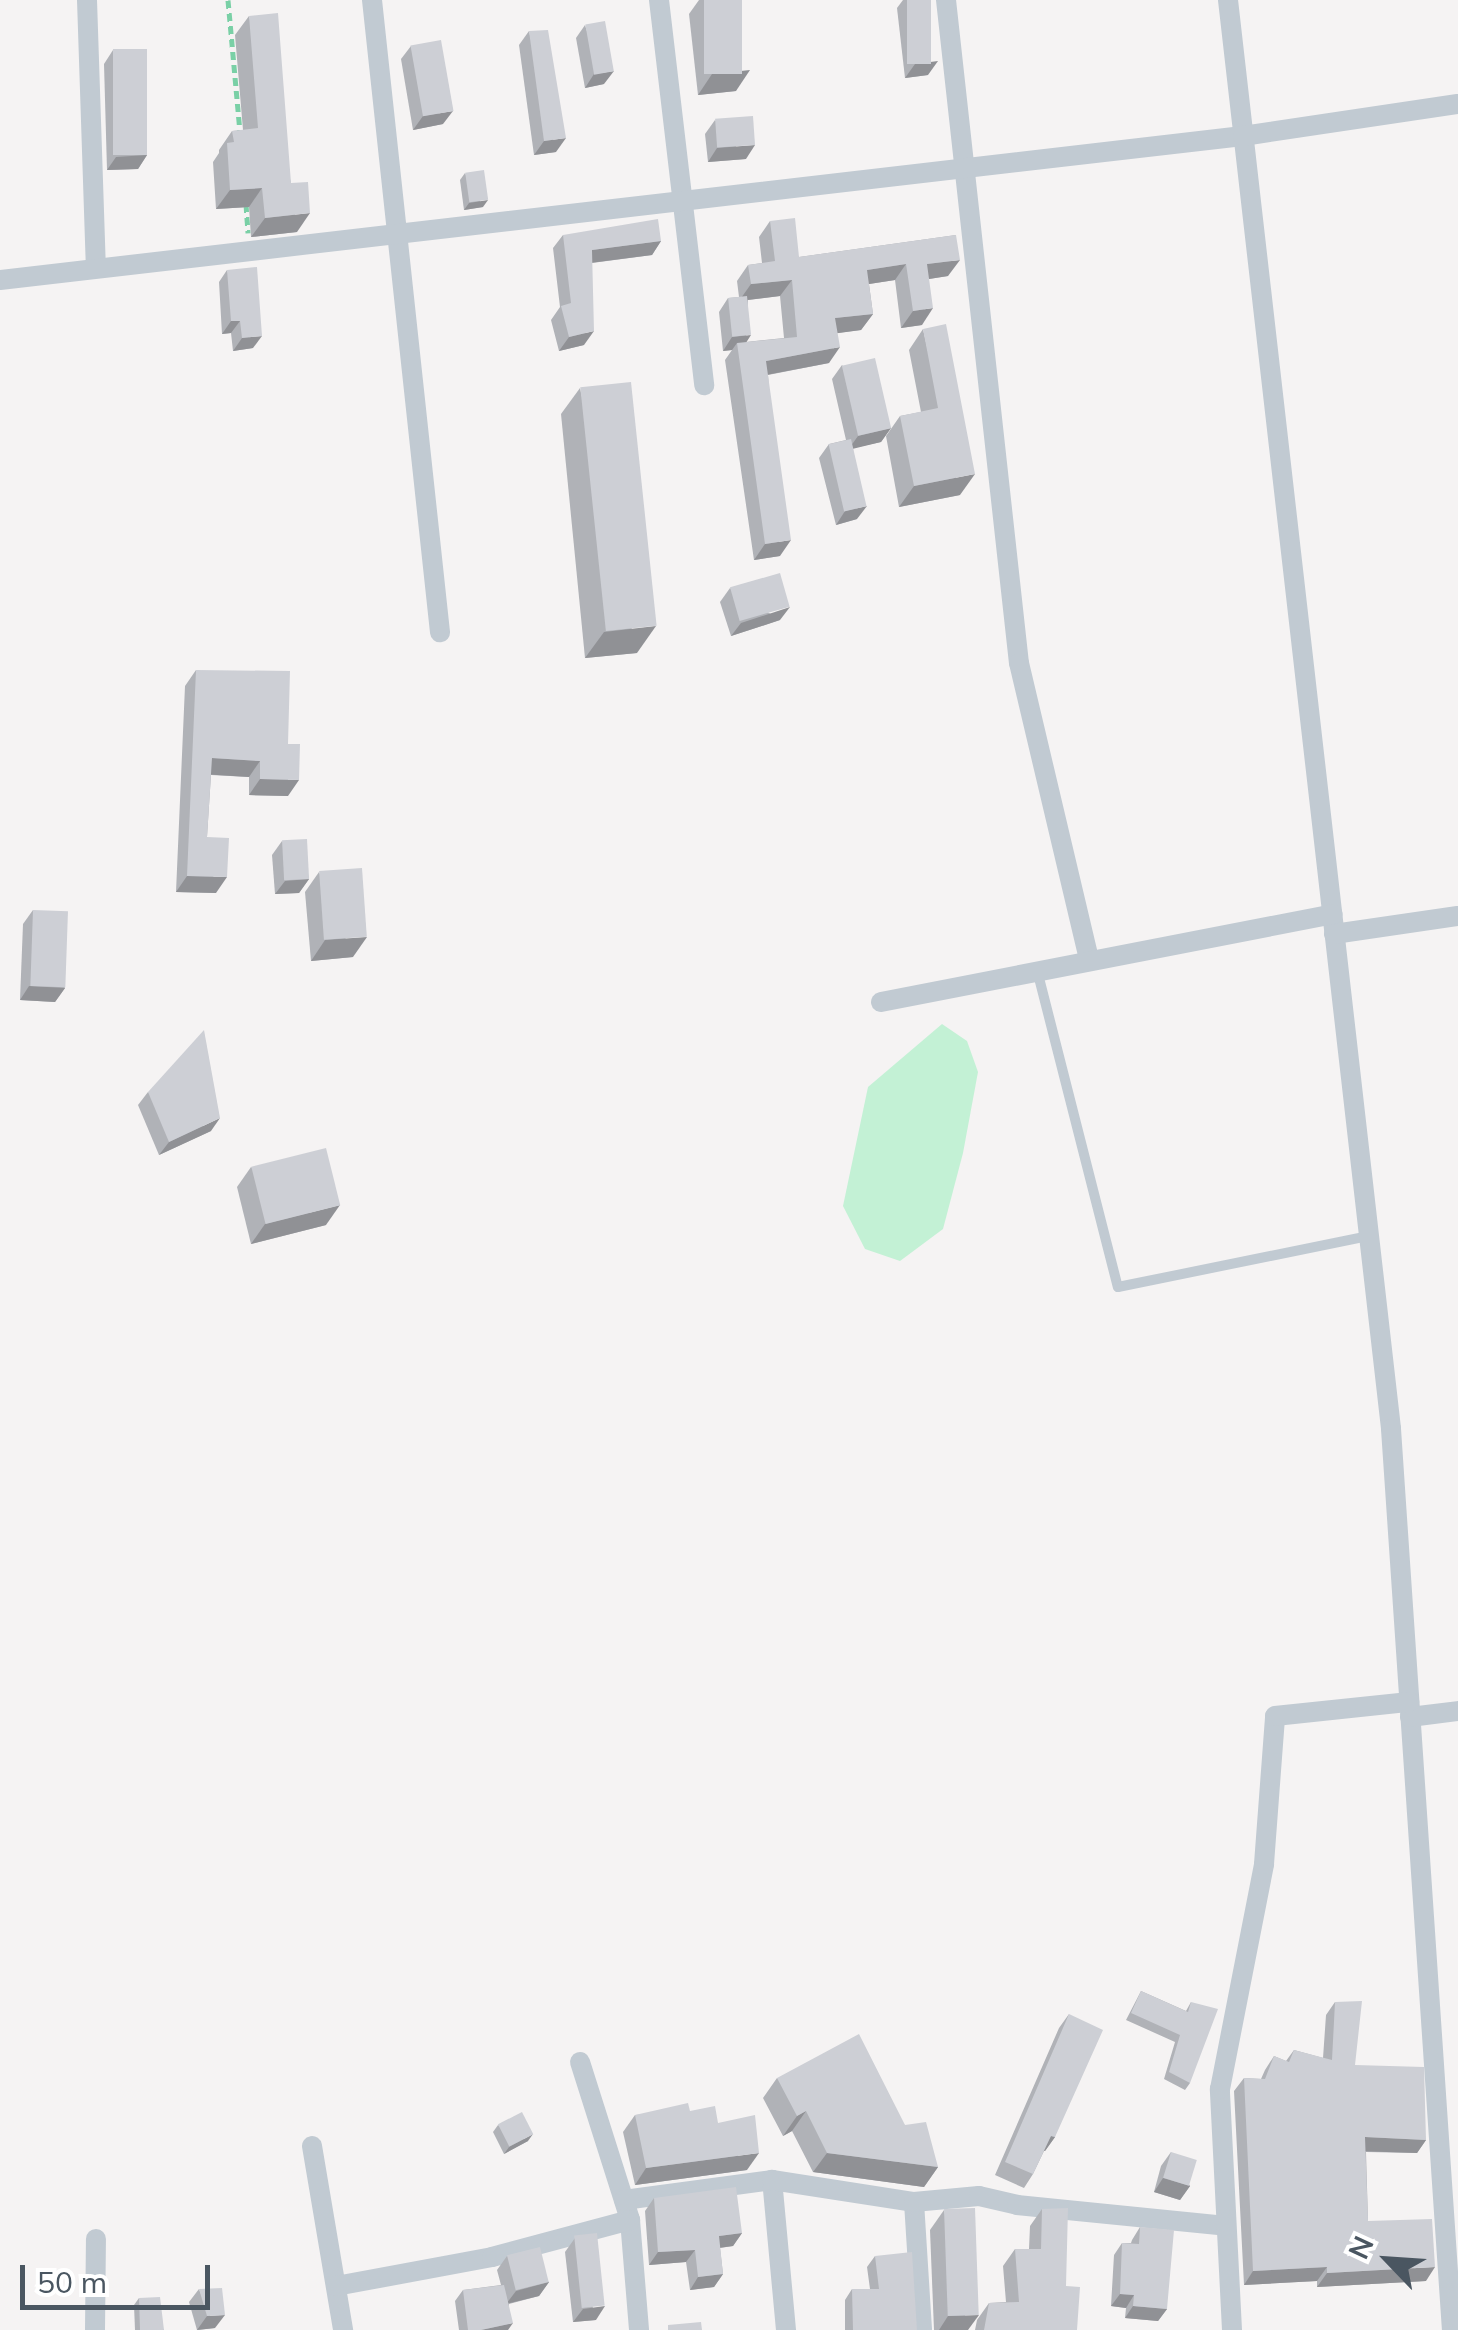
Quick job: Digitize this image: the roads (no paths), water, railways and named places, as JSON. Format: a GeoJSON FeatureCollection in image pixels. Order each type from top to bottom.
{"type":"FeatureCollection","features":[{"type":"Feature","properties":{"kind":"street"},"geometry":{"type":"LineString","coordinates":[[87,0],[96,268]]}},
{"type":"Feature","properties":{"kind":"street"},"geometry":{"type":"LineString","coordinates":[[372,0],[440,632]]}},
{"type":"Feature","properties":{"kind":"street"},"geometry":{"type":"LineString","coordinates":[[659,0],[704,385]]}},
{"type":"Feature","properties":{"kind":"street"},"geometry":{"type":"LineString","coordinates":[[946,0],[1019,662],[1089,959]]}},
{"type":"Feature","properties":{"kind":"street"},"geometry":{"type":"LineString","coordinates":[[1228,0],[1390,1429],[1452,2330]]}},
{"type":"Feature","properties":{"kind":"street"},"geometry":{"type":"LineString","coordinates":[[0,280],[1244,136],[1458,104]]}},
{"type":"Feature","properties":{"kind":"street"},"geometry":{"type":"LineString","coordinates":[[882,1002],[1089,959],[1333,924],[1458,916]]}},
{"type":"Feature","properties":{"kind":"street"},"geometry":{"type":"LineString","coordinates":[[1232,2330],[1220,2089],[1264,1864],[1275,1716],[1410,1709],[1458,1711]]}},
{"type":"Feature","properties":{"kind":"street"},"geometry":{"type":"LineString","coordinates":[[580,2062],[627,2210],[639,2330]]}},
{"type":"Feature","properties":{"kind":"street"},"geometry":{"type":"LineString","coordinates":[[312,2146],[343,2330]]}},
{"type":"Feature","properties":{"kind":"street"},"geometry":{"type":"LineString","coordinates":[[336,2286],[492,2258],[627,2210],[772,2180],[914,2202],[978,2196],[1017,2205],[1226,2226]]}},
{"type":"Feature","properties":{"kind":"street"},"geometry":{"type":"LineString","coordinates":[[772,2180],[786,2330]]}},
{"type":"Feature","properties":{"kind":"street"},"geometry":{"type":"LineString","coordinates":[[914,2202],[922,2330]]}},
{"type":"Feature","properties":{"kind":"street"},"geometry":{"type":"LineString","coordinates":[[95,2330],[96,2239]]}},
{"type":"Feature","properties":{"kind":"lane"},"geometry":{"type":"LineString","coordinates":[[1038,970],[1118,1286],[1368,1236]]}}]}
